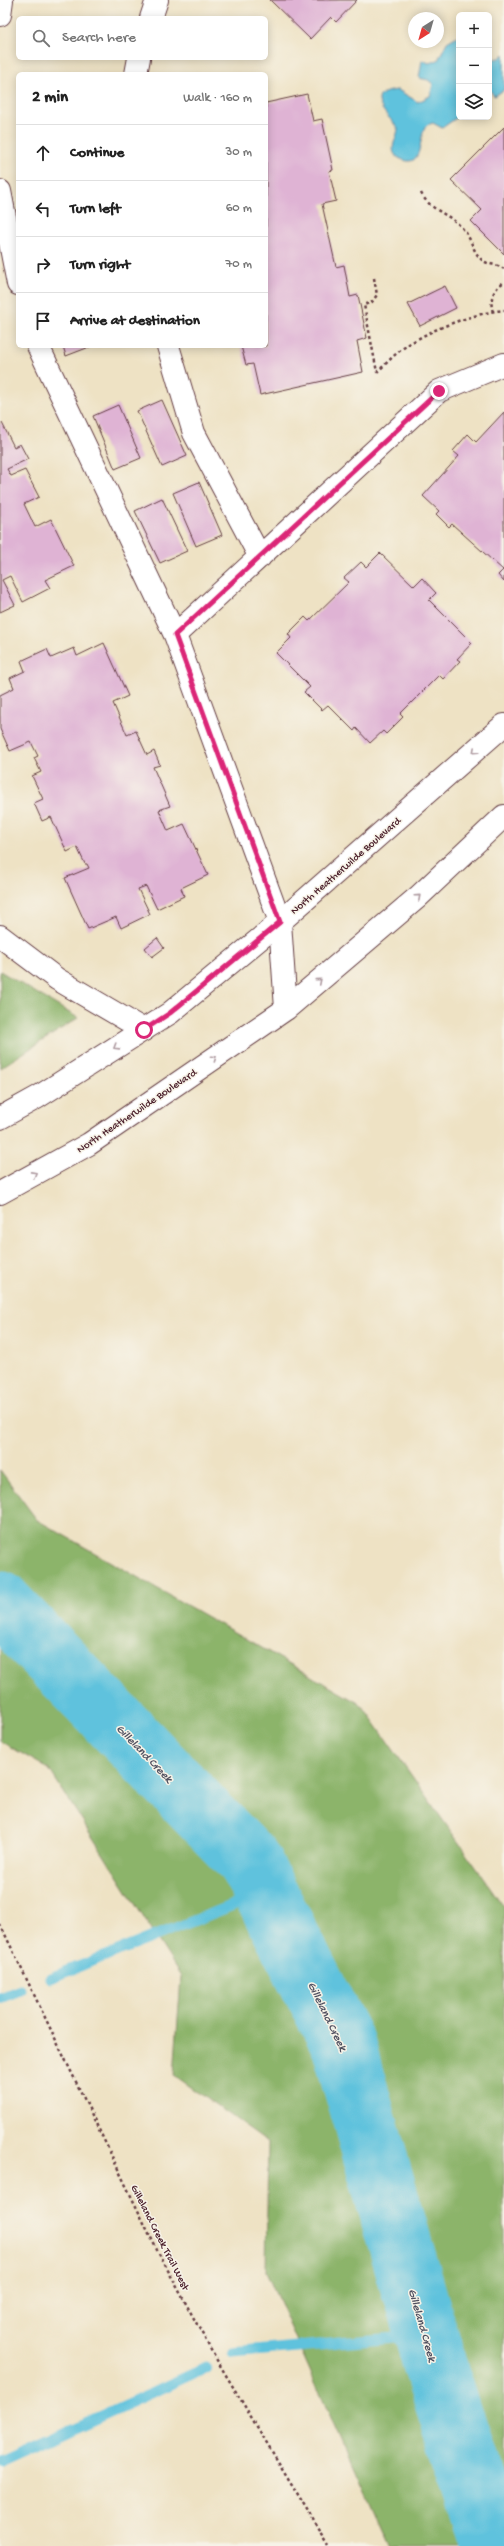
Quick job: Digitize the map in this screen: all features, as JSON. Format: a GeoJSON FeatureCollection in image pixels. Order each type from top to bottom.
{"type":"FeatureCollection","features":[{"type":"Feature","properties":{"kind":"main road"},"geometry":{"type":"LineString","coordinates":[[0,15],[2,0]]}},
{"type":"Feature","properties":{"kind":"main road"},"geometry":{"type":"LineString","coordinates":[[152,16],[158,0]]}},
{"type":"Feature","properties":{"kind":"main road"},"geometry":{"type":"LineString","coordinates":[[136,72],[139,60]]}},
{"type":"Feature","properties":{"kind":"main road"},"geometry":{"type":"LineString","coordinates":[[0,191],[16,274]]}},
{"type":"Feature","properties":{"kind":"main road"},"geometry":{"type":"LineString","coordinates":[[39,348],[175,635],[280,922],[286,1009]]}},
{"type":"Feature","properties":{"kind":"main road"},"geometry":{"type":"LineString","coordinates":[[169,348],[194,433],[260,557]]}},
{"type":"Feature","properties":{"kind":"main road"},"geometry":{"type":"LineString","coordinates":[[175,635],[439,391],[504,364]]}},
{"type":"Feature","properties":{"kind":"main road","name":"North Heatherwilde Boulevard"},"geometry":{"type":"LineString","coordinates":[[0,1118],[38,1097],[170,1013],[280,922],[504,725]]}},
{"type":"Feature","properties":{"kind":"main road","name":"North Heatherwilde Boulevard"},"geometry":{"type":"LineString","coordinates":[[0,1193],[88,1144],[286,1009],[418,897],[504,816]]}},
{"type":"Feature","properties":{"kind":"main road"},"geometry":{"type":"LineString","coordinates":[[0,936],[57,979],[144,1030]]}},
{"type":"Feature","properties":{"kind":"path"},"geometry":{"type":"LineString","coordinates":[[422,193],[426,202],[435,210],[463,228],[470,238],[475,254],[484,262],[497,264],[504,269]]}},
{"type":"Feature","properties":{"kind":"path"},"geometry":{"type":"LineString","coordinates":[[374,278],[377,295],[372,302],[364,305],[378,372],[398,352],[419,338],[493,312],[504,310]]}},
{"type":"Feature","properties":{"kind":"path"},"geometry":{"type":"LineString","coordinates":[[493,312],[490,302],[494,291],[504,282]]}},
{"type":"Feature","properties":{"kind":"path","name":"Gilleland Creek Trail West"},"geometry":{"type":"LineString","coordinates":[[0,1924],[157,2250],[212,2352],[329,2546]]}},
{"type":"Feature","properties":{"kind":"green space"},"geometry":{"type":"Polygon","coordinates":[[[0,971],[78,1018],[0,1068],[0,971]]]}},
{"type":"Feature","properties":{"kind":"green space"},"geometry":{"type":"Polygon","coordinates":[[[0,1470],[37,1520],[362,1705],[504,1907],[504,2546],[388,2546],[266,2272],[268,2142],[174,2075],[181,1976],[49,1769],[0,1741],[0,1470]]]}},
{"type":"Feature","properties":{"kind":"water"},"geometry":{"type":"Polygon","coordinates":[[[456,37],[456,118],[442,128],[433,123],[427,125],[422,136],[417,156],[413,160],[407,161],[395,155],[393,148],[398,129],[381,106],[379,100],[381,96],[387,92],[398,90],[418,102],[430,96],[433,84],[428,80],[419,78],[422,60],[429,63],[438,60],[447,42],[456,37]]]}},
{"type":"Feature","properties":{"kind":"water"},"geometry":{"type":"Polygon","coordinates":[[[504,54],[504,90],[494,96],[492,93],[492,59],[500,58],[504,54]]]}},
{"type":"Feature","properties":{"kind":"building"},"geometry":{"type":"Polygon","coordinates":[[[270,0],[357,0],[336,22],[331,17],[310,39],[270,0]]]}},
{"type":"Feature","properties":{"kind":"building"},"geometry":{"type":"Polygon","coordinates":[[[307,94],[313,121],[322,119],[333,170],[329,171],[336,201],[322,204],[336,267],[344,265],[350,297],[358,295],[367,338],[357,341],[363,372],[260,395],[253,364],[246,365],[242,348],[268,348],[268,103],[307,94]]]}},
{"type":"Feature","properties":{"kind":"building"},"geometry":{"type":"Polygon","coordinates":[[[504,127],[504,254],[471,221],[482,210],[451,180],[504,127]]]}},
{"type":"Feature","properties":{"kind":"building"},"geometry":{"type":"Polygon","coordinates":[[[445,286],[456,308],[420,326],[408,304],[445,286]]]}},
{"type":"Feature","properties":{"kind":"building"},"geometry":{"type":"Polygon","coordinates":[[[64,348],[87,348],[66,356],[64,348]]]}},
{"type":"Feature","properties":{"kind":"building"},"geometry":{"type":"Polygon","coordinates":[[[162,400],[187,456],[162,467],[137,411],[162,400]]]}},
{"type":"Feature","properties":{"kind":"building"},"geometry":{"type":"Polygon","coordinates":[[[118,405],[141,458],[115,469],[93,416],[118,405]]]}},
{"type":"Feature","properties":{"kind":"building"},"geometry":{"type":"Polygon","coordinates":[[[504,412],[504,582],[498,575],[503,570],[452,524],[449,527],[436,514],[439,511],[423,496],[459,456],[453,451],[468,434],[476,442],[504,412]]]}},
{"type":"Feature","properties":{"kind":"building"},"geometry":{"type":"Polygon","coordinates":[[[2,423],[14,447],[20,444],[28,459],[7,469],[11,476],[25,470],[39,497],[24,504],[35,527],[51,519],[74,566],[45,580],[50,588],[23,602],[10,576],[2,580],[15,605],[0,612],[0,424],[2,423]]]}},
{"type":"Feature","properties":{"kind":"building"},"geometry":{"type":"Polygon","coordinates":[[[199,482],[222,535],[196,546],[173,493],[199,482]]]}},
{"type":"Feature","properties":{"kind":"building"},"geometry":{"type":"Polygon","coordinates":[[[162,498],[187,551],[160,563],[135,511],[162,498]]]}},
{"type":"Feature","properties":{"kind":"building"},"geometry":{"type":"Polygon","coordinates":[[[380,553],[414,586],[422,578],[436,593],[429,600],[472,643],[457,659],[460,661],[443,679],[439,675],[400,714],[403,717],[386,734],[383,731],[370,743],[356,728],[354,731],[328,705],[322,710],[304,692],[310,687],[276,653],[291,638],[288,634],[305,617],[309,621],[349,582],[344,578],[361,562],[366,567],[380,553]]]}},
{"type":"Feature","properties":{"kind":"building"},"geometry":{"type":"Polygon","coordinates":[[[104,643],[128,696],[113,703],[127,735],[136,731],[147,755],[154,751],[160,765],[153,767],[170,806],[159,810],[168,831],[184,824],[208,875],[181,888],[184,896],[157,909],[146,886],[138,889],[150,914],[121,928],[116,917],[88,929],[65,878],[89,868],[87,864],[85,864],[77,847],[67,852],[51,817],[42,821],[34,803],[43,799],[32,776],[41,772],[34,758],[38,756],[31,742],[10,751],[0,729],[0,695],[14,688],[10,678],[25,671],[21,661],[47,649],[51,658],[74,648],[77,656],[104,643]]]}},
{"type":"Feature","properties":{"kind":"building"},"geometry":{"type":"Polygon","coordinates":[[[157,938],[164,948],[152,957],[145,948],[157,938]]]}},
{"type":"Feature","properties":{"kind":"waterway","name":"Gilleland Creek"},"geometry":{"type":"LineString","coordinates":[[0,1603],[249,1861],[343,2044],[438,2376],[494,2546]]}},
{"type":"Feature","properties":{"kind":"waterway"},"geometry":{"type":"LineString","coordinates":[[50,1978],[266,1892]]}},
{"type":"Feature","properties":{"kind":"waterway"},"geometry":{"type":"LineString","coordinates":[[0,1998],[20,1990]]}},
{"type":"Feature","properties":{"kind":"waterway"},"geometry":{"type":"LineString","coordinates":[[233,2353],[426,2335]]}},
{"type":"Feature","properties":{"kind":"waterway"},"geometry":{"type":"LineString","coordinates":[[0,2462],[206,2368]]}},
{"type":"Feature","properties":{"kind":"route"},"geometry":{"type":"LineString","coordinates":[[144,1030],[170,1013],[280,922],[175,635],[439,391]]}}]}
